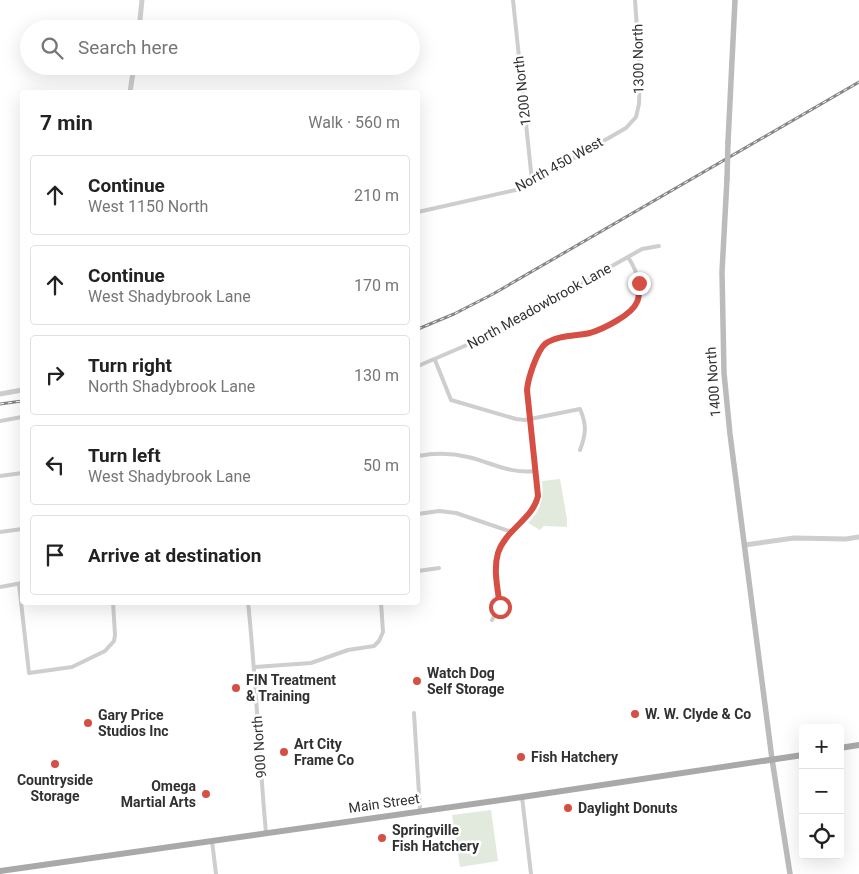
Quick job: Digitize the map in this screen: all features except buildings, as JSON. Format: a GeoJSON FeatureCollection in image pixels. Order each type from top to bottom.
{"type":"FeatureCollection","features":[{"type":"Feature","properties":{"kind":"main road","name":"1400 North"},"geometry":{"type":"LineString","coordinates":[[735,0],[722,272],[724,373],[730,434],[772,759],[790,874]]}},
{"type":"Feature","properties":{"kind":"main road"},"geometry":{"type":"LineString","coordinates":[[844,747],[859,745]]}},
{"type":"Feature","properties":{"kind":"main road","name":"Main Street"},"geometry":{"type":"LineString","coordinates":[[0,871],[21,871],[266,832],[522,797],[799,756]]}},
{"type":"Feature","properties":{"kind":"street"},"geometry":{"type":"LineString","coordinates":[[140,20],[142,0]]}},
{"type":"Feature","properties":{"kind":"street","name":"1200 North"},"geometry":{"type":"LineString","coordinates":[[512,0],[532,182]]}},
{"type":"Feature","properties":{"kind":"street","name":"1300 North"},"geometry":{"type":"LineString","coordinates":[[635,0],[640,71],[639,104],[636,117]]}},
{"type":"Feature","properties":{"kind":"street"},"geometry":{"type":"LineString","coordinates":[[130,90],[133,75]]}},
{"type":"Feature","properties":{"kind":"street","name":"North 450 West"},"geometry":{"type":"LineString","coordinates":[[420,212],[520,189],[626,128],[636,117]]}},
{"type":"Feature","properties":{"kind":"street","name":"North Meadowbrook Lane"},"geometry":{"type":"LineString","coordinates":[[420,365],[490,335],[642,248],[659,246]]}},
{"type":"Feature","properties":{"kind":"street"},"geometry":{"type":"LineString","coordinates":[[492,620],[500,607],[496,568],[498,552],[505,540],[535,507],[538,496],[527,396],[528,381],[544,345],[555,339],[591,332],[601,328],[627,314],[634,308],[639,296],[637,274],[628,257]]}},
{"type":"Feature","properties":{"kind":"street"},"geometry":{"type":"LineString","coordinates":[[435,360],[451,400],[516,419],[531,419],[580,409],[584,417],[586,434],[580,450]]}},
{"type":"Feature","properties":{"kind":"street"},"geometry":{"type":"LineString","coordinates":[[0,394],[20,390]]}},
{"type":"Feature","properties":{"kind":"street"},"geometry":{"type":"LineString","coordinates":[[0,420],[20,417]]}},
{"type":"Feature","properties":{"kind":"street"},"geometry":{"type":"LineString","coordinates":[[420,456],[454,455],[509,471],[536,472]]}},
{"type":"Feature","properties":{"kind":"street"},"geometry":{"type":"LineString","coordinates":[[0,476],[20,473]]}},
{"type":"Feature","properties":{"kind":"street"},"geometry":{"type":"LineString","coordinates":[[420,514],[439,511],[451,512],[512,532]]}},
{"type":"Feature","properties":{"kind":"street"},"geometry":{"type":"LineString","coordinates":[[0,532],[20,530]]}},
{"type":"Feature","properties":{"kind":"street"},"geometry":{"type":"LineString","coordinates":[[745,545],[794,538],[846,539],[859,537]]}},
{"type":"Feature","properties":{"kind":"street"},"geometry":{"type":"LineString","coordinates":[[420,571],[439,568]]}},
{"type":"Feature","properties":{"kind":"street"},"geometry":{"type":"LineString","coordinates":[[0,587],[20,584]]}},
{"type":"Feature","properties":{"kind":"street"},"geometry":{"type":"LineString","coordinates":[[23,605],[29,673],[72,667],[105,651],[114,642],[116,628],[113,605]]}},
{"type":"Feature","properties":{"kind":"street","name":"900 North"},"geometry":{"type":"LineString","coordinates":[[248,605],[255,667],[266,832]]}},
{"type":"Feature","properties":{"kind":"street"},"geometry":{"type":"LineString","coordinates":[[255,667],[316,662],[348,650],[370,647],[379,641],[383,632],[381,605]]}},
{"type":"Feature","properties":{"kind":"street"},"geometry":{"type":"LineString","coordinates":[[414,713],[420,810]]}},
{"type":"Feature","properties":{"kind":"street"},"geometry":{"type":"LineString","coordinates":[[522,797],[531,874]]}},
{"type":"Feature","properties":{"kind":"street"},"geometry":{"type":"LineString","coordinates":[[212,841],[216,874]]}},
{"type":"Feature","properties":{"kind":"shaded area"},"geometry":{"type":"Polygon","coordinates":[[[560,479],[567,527],[544,526],[540,530],[528,523],[536,514],[541,504],[542,481],[560,479]]]}},
{"type":"Feature","properties":{"kind":"shaded area"},"geometry":{"type":"Polygon","coordinates":[[[491,810],[498,861],[460,867],[452,815],[491,810]]]}},
{"type":"Feature","properties":{"kind":"railway"},"geometry":{"type":"LineString","coordinates":[[420,328],[454,314],[493,294],[859,82]]}},
{"type":"Feature","properties":{"kind":"railway"},"geometry":{"type":"LineString","coordinates":[[0,404],[20,401]]}},
{"type":"Feature","properties":{"kind":"place","name":"Watch Dog Self Storage"},"geometry":{"type":"Point","coordinates":[417,681]}},
{"type":"Feature","properties":{"kind":"place","name":"FIN Treatment & Training"},"geometry":{"type":"Point","coordinates":[236,688]}},
{"type":"Feature","properties":{"kind":"place","name":"W. W. Clyde & Co"},"geometry":{"type":"Point","coordinates":[635,714]}},
{"type":"Feature","properties":{"kind":"place","name":"Gary Price Studios Inc"},"geometry":{"type":"Point","coordinates":[88,723]}},
{"type":"Feature","properties":{"kind":"place","name":"Art City Frame Co"},"geometry":{"type":"Point","coordinates":[284,752]}},
{"type":"Feature","properties":{"kind":"place","name":"Fish Hatchery"},"geometry":{"type":"Point","coordinates":[521,757]}},
{"type":"Feature","properties":{"kind":"place","name":"Countryside Storage"},"geometry":{"type":"Point","coordinates":[55,764]}},
{"type":"Feature","properties":{"kind":"place","name":"Omega Martial Arts"},"geometry":{"type":"Point","coordinates":[206,794]}},
{"type":"Feature","properties":{"kind":"place","name":"Daylight Donuts"},"geometry":{"type":"Point","coordinates":[568,808]}},
{"type":"Feature","properties":{"kind":"place","name":"Springville Fish Hatchery"},"geometry":{"type":"Point","coordinates":[382,838]}},
{"type":"Feature","properties":{"kind":"route"},"geometry":{"type":"LineString","coordinates":[[500,607],[496,568],[498,552],[505,540],[535,507],[538,496],[527,390],[528,381],[541,348],[555,339],[591,332],[627,314],[634,308],[637,302],[639,283]]}}]}
